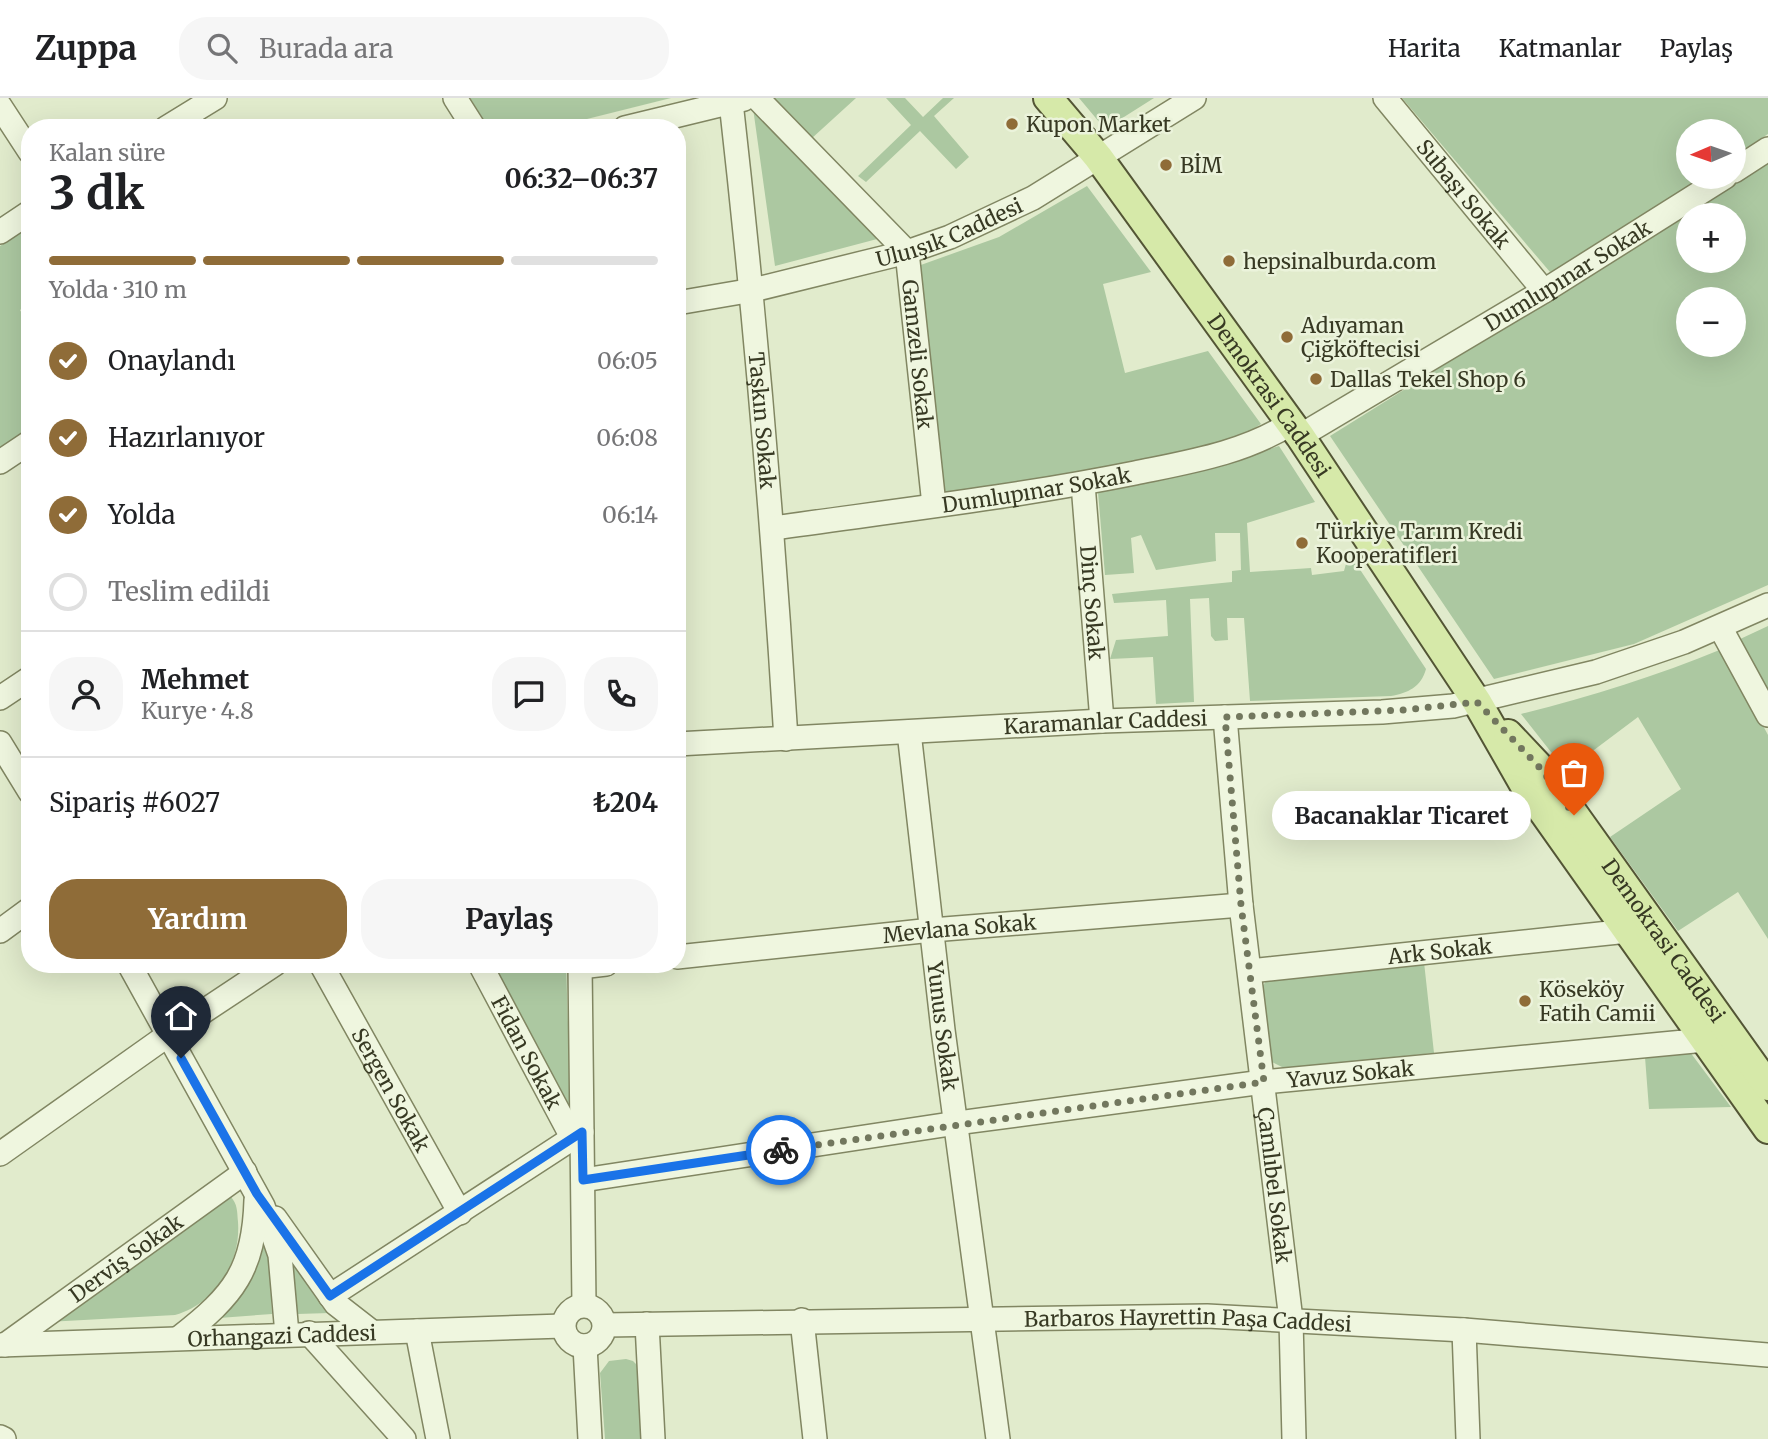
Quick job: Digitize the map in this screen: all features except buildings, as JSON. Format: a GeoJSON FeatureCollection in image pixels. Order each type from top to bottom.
{"type":"FeatureCollection","features":[{"type":"Feature","properties":{"kind":"main road","name":"Demokrasi Caddesi"},"geometry":{"type":"LineString","coordinates":[[1048,98],[1098,157],[1295,430],[1477,702],[1525,786],[1768,1129]]}},
{"type":"Feature","properties":{"kind":"main road","name":"Demokrasi Caddesi"},"geometry":{"type":"LineString","coordinates":[[1477,702],[1543,771],[1768,1086]]}},
{"type":"Feature","properties":{"kind":"street"},"geometry":{"type":"LineString","coordinates":[[181,119],[215,98]]}},
{"type":"Feature","properties":{"kind":"street"},"geometry":{"type":"LineString","coordinates":[[455,98],[468,119]]}},
{"type":"Feature","properties":{"kind":"street","name":"Gamzeli Sokak"},"geometry":{"type":"LineString","coordinates":[[757,98],[908,251],[934,505]]}},
{"type":"Feature","properties":{"kind":"street","name":"Uluışık Caddesi"},"geometry":{"type":"LineString","coordinates":[[686,301],[753,290],[908,251],[995,217],[1033,198],[1194,98]]}},
{"type":"Feature","properties":{"kind":"street","name":"Subaşı Sokak"},"geometry":{"type":"LineString","coordinates":[[1385,98],[1544,291]]}},
{"type":"Feature","properties":{"kind":"street"},"geometry":{"type":"LineString","coordinates":[[662,119],[741,100]]}},
{"type":"Feature","properties":{"kind":"street","name":"Taşkın Sokak"},"geometry":{"type":"LineString","coordinates":[[741,100],[786,739]]}},
{"type":"Feature","properties":{"kind":"street"},"geometry":{"type":"LineString","coordinates":[[0,106],[21,138]]}},
{"type":"Feature","properties":{"kind":"street"},"geometry":{"type":"LineString","coordinates":[[1746,163],[1768,149]]}},
{"type":"Feature","properties":{"kind":"street","name":"Dumlupınar Sokak"},"geometry":{"type":"LineString","coordinates":[[773,528],[1083,484],[1214,457],[1273,435],[1295,430],[1544,291],[1705,189]]}},
{"type":"Feature","properties":{"kind":"street"},"geometry":{"type":"LineString","coordinates":[[0,232],[21,218]]}},
{"type":"Feature","properties":{"kind":"street"},"geometry":{"type":"LineString","coordinates":[[0,462],[21,449]]}},
{"type":"Feature","properties":{"kind":"street","name":"Dinç Sokak"},"geometry":{"type":"LineString","coordinates":[[1083,484],[1102,721]]}},
{"type":"Feature","properties":{"kind":"street","name":"Karamanlar Caddesi"},"geometry":{"type":"LineString","coordinates":[[686,744],[1102,721],[1404,710],[1477,702],[1596,672],[1720,627],[1768,605]]}},
{"type":"Feature","properties":{"kind":"street"},"geometry":{"type":"LineString","coordinates":[[1720,627],[1768,715]]}},
{"type":"Feature","properties":{"kind":"street"},"geometry":{"type":"LineString","coordinates":[[0,698],[21,684]]}},
{"type":"Feature","properties":{"kind":"street","name":"Çamlıbel Sokak"},"geometry":{"type":"LineString","coordinates":[[1225,717],[1241,905],[1291,1320],[1294,1439]]}},
{"type":"Feature","properties":{"kind":"street","name":"Yunus Sokak"},"geometry":{"type":"LineString","coordinates":[[909,732],[998,1439]]}},
{"type":"Feature","properties":{"kind":"street"},"geometry":{"type":"LineString","coordinates":[[0,743],[21,777]]}},
{"type":"Feature","properties":{"kind":"street","name":"Mevlana Sokak"},"geometry":{"type":"LineString","coordinates":[[686,956],[932,930],[1241,905]]}},
{"type":"Feature","properties":{"kind":"street"},"geometry":{"type":"LineString","coordinates":[[0,931],[21,916]]}},
{"type":"Feature","properties":{"kind":"street","name":"Ark Sokak"},"geometry":{"type":"LineString","coordinates":[[1250,971],[1628,932]]}},
{"type":"Feature","properties":{"kind":"street"},"geometry":{"type":"LineString","coordinates":[[134,973],[257,1194],[330,1296],[372,1332]]}},
{"type":"Feature","properties":{"kind":"street"},"geometry":{"type":"LineString","coordinates":[[0,1154],[168,1035],[261,973]]}},
{"type":"Feature","properties":{"kind":"street","name":"Sergen Sokak"},"geometry":{"type":"LineString","coordinates":[[326,973],[460,1213]]}},
{"type":"Feature","properties":{"kind":"street","name":"Fidan Sokak"},"geometry":{"type":"LineString","coordinates":[[485,973],[578,1135]]}},
{"type":"Feature","properties":{"kind":"street"},"geometry":{"type":"LineString","coordinates":[[580,973],[578,1135],[583,1180],[584,1305]]}},
{"type":"Feature","properties":{"kind":"street","name":"Yavuz Sokak"},"geometry":{"type":"LineString","coordinates":[[583,1180],[957,1123],[1264,1082],[1705,1040]]}},
{"type":"Feature","properties":{"kind":"street"},"geometry":{"type":"LineString","coordinates":[[330,1296],[578,1135]]}},
{"type":"Feature","properties":{"kind":"street","name":"Derviş Sokak"},"geometry":{"type":"LineString","coordinates":[[2,1345],[245,1172]]}},
{"type":"Feature","properties":{"kind":"street"},"geometry":{"type":"LineString","coordinates":[[257,1194],[280,1255],[298,1334],[404,1439]]}},
{"type":"Feature","properties":{"kind":"street"},"geometry":{"type":"LineString","coordinates":[[180,1337],[212,1312],[243,1274],[255,1231],[257,1194]]}},
{"type":"Feature","properties":{"kind":"street"},"geometry":{"type":"LineString","coordinates":[[584,1305],[599,1312],[604,1325],[601,1337],[585,1346]]}},
{"type":"Feature","properties":{"kind":"street"},"geometry":{"type":"LineString","coordinates":[[584,1305],[568,1313],[564,1326],[568,1338],[585,1346]]}},
{"type":"Feature","properties":{"kind":"street","name":"Barbaros Hayrettin Paşa Caddesi"},"geometry":{"type":"LineString","coordinates":[[604,1325],[1149,1315],[1464,1330],[1768,1355]]}},
{"type":"Feature","properties":{"kind":"street"},"geometry":{"type":"LineString","coordinates":[[802,1320],[815,1439]]}},
{"type":"Feature","properties":{"kind":"street"},"geometry":{"type":"LineString","coordinates":[[647,1324],[653,1439]]}},
{"type":"Feature","properties":{"kind":"street","name":"Orhangazi Caddesi"},"geometry":{"type":"LineString","coordinates":[[2,1345],[564,1326]]}},
{"type":"Feature","properties":{"kind":"street"},"geometry":{"type":"LineString","coordinates":[[1464,1330],[1468,1439]]}},
{"type":"Feature","properties":{"kind":"street"},"geometry":{"type":"LineString","coordinates":[[417,1331],[438,1439]]}},
{"type":"Feature","properties":{"kind":"street"},"geometry":{"type":"LineString","coordinates":[[585,1346],[590,1439]]}},
{"type":"Feature","properties":{"kind":"green space"},"geometry":{"type":"Polygon","coordinates":[[[470,98],[671,98],[587,119],[483,119],[470,98]]]}},
{"type":"Feature","properties":{"kind":"green space"},"geometry":{"type":"Polygon","coordinates":[[[771,98],[856,98],[811,139],[771,98]]]}},
{"type":"Feature","properties":{"kind":"green space"},"geometry":{"type":"Polygon","coordinates":[[[886,98],[905,98],[923,117],[943,98],[954,98],[934,116],[969,157],[956,169],[920,131],[866,182],[858,176],[911,125],[886,98]]]}},
{"type":"Feature","properties":{"kind":"green space"},"geometry":{"type":"Polygon","coordinates":[[[1079,98],[1154,98],[1105,129],[1079,98]]]}},
{"type":"Feature","properties":{"kind":"green space"},"geometry":{"type":"Polygon","coordinates":[[[1402,98],[1768,98],[1768,134],[1746,148],[1746,119],[1676,119],[1676,189],[1684,189],[1576,259],[1550,272],[1402,98]]]}},
{"type":"Feature","properties":{"kind":"green space"},"geometry":{"type":"Polygon","coordinates":[[[753,108],[881,238],[775,266],[753,108]]]}},
{"type":"Feature","properties":{"kind":"green space"},"geometry":{"type":"Polygon","coordinates":[[[1768,162],[1768,585],[1634,644],[1494,679],[1330,436],[1676,220],[1676,273],[1746,273],[1746,203],[1702,203],[1725,189],[1746,189],[1746,176],[1768,162]]]}},
{"type":"Feature","properties":{"kind":"green space"},"geometry":{"type":"Polygon","coordinates":[[[1087,186],[1151,272],[1103,284],[1125,373],[1208,351],[1261,424],[1233,439],[1187,452],[944,493],[918,266],[999,237],[1087,186]]]}},
{"type":"Feature","properties":{"kind":"green space"},"geometry":{"type":"Polygon","coordinates":[[[21,233],[21,435],[0,448],[0,246],[21,233]]]}},
{"type":"Feature","properties":{"kind":"green space"},"geometry":{"type":"Polygon","coordinates":[[[1279,446],[1315,502],[1247,523],[1250,572],[1311,568],[1312,575],[1344,571],[1347,560],[1353,559],[1426,669],[1424,675],[1413,688],[1391,696],[1250,701],[1244,618],[1227,618],[1228,640],[1215,641],[1211,636],[1209,598],[1190,599],[1194,702],[1156,704],[1153,657],[1110,659],[1116,640],[1168,636],[1166,600],[1114,603],[1112,594],[1232,582],[1232,571],[1241,570],[1240,533],[1215,533],[1216,561],[1156,570],[1141,535],[1131,538],[1134,573],[1105,575],[1098,492],[1214,466],[1279,446]]]}},
{"type":"Feature","properties":{"kind":"green space"},"geometry":{"type":"Polygon","coordinates":[[[1768,626],[1768,695],[1738,640],[1768,626]]]}},
{"type":"Feature","properties":{"kind":"green space"},"geometry":{"type":"Polygon","coordinates":[[[1722,649],[1768,735],[1768,939],[1738,892],[1678,931],[1610,837],[1681,789],[1638,717],[1566,771],[1521,714],[1623,685],[1722,649]]]}},
{"type":"Feature","properties":{"kind":"green space"},"geometry":{"type":"Polygon","coordinates":[[[1424,962],[1434,1053],[1284,1068],[1270,1061],[1262,987],[1268,978],[1424,962]]]}},
{"type":"Feature","properties":{"kind":"green space"},"geometry":{"type":"Polygon","coordinates":[[[496,973],[566,973],[571,1115],[496,973]]]}},
{"type":"Feature","properties":{"kind":"green space"},"geometry":{"type":"Polygon","coordinates":[[[1690,1052],[1731,1107],[1649,1109],[1645,1057],[1690,1052]]]}},
{"type":"Feature","properties":{"kind":"green space"},"geometry":{"type":"Polygon","coordinates":[[[230,1196],[236,1205],[237,1215],[238,1237],[235,1252],[223,1280],[202,1302],[175,1315],[47,1322],[230,1196]]]}},
{"type":"Feature","properties":{"kind":"green space"},"geometry":{"type":"Polygon","coordinates":[[[261,1240],[269,1260],[272,1314],[219,1318],[236,1302],[249,1284],[257,1263],[261,1240]]]}},
{"type":"Feature","properties":{"kind":"green space"},"geometry":{"type":"Polygon","coordinates":[[[291,1252],[330,1313],[297,1314],[291,1252]]]}},
{"type":"Feature","properties":{"kind":"green space"},"geometry":{"type":"Polygon","coordinates":[[[626,1359],[638,1366],[642,1439],[605,1439],[600,1373],[609,1361],[626,1359]]]}},
{"type":"Feature","properties":{"kind":"way so far"},"geometry":{"type":"LineString","coordinates":[[781,1150],[957,1123],[1264,1082],[1241,905],[1225,717],[1425,709],[1477,702],[1543,771],[1574,815]]}},
{"type":"Feature","properties":{"kind":"place","name":"Kupon Market"},"geometry":{"type":"Point","coordinates":[1012,124]}},
{"type":"Feature","properties":{"kind":"place","name":"BİM"},"geometry":{"type":"Point","coordinates":[1166,165]}},
{"type":"Feature","properties":{"kind":"place","name":"hepsinalburda.com"},"geometry":{"type":"Point","coordinates":[1229,261]}},
{"type":"Feature","properties":{"kind":"place","name":"Adıyaman Çiğköftecisi"},"geometry":{"type":"Point","coordinates":[1287,337]}},
{"type":"Feature","properties":{"kind":"place","name":"Dallas Tekel Shop 6"},"geometry":{"type":"Point","coordinates":[1316,379]}},
{"type":"Feature","properties":{"kind":"place","name":"Türkiye Tarım Kredi Kooperatifleri"},"geometry":{"type":"Point","coordinates":[1302,543]}},
{"type":"Feature","properties":{"kind":"place","name":"Bacanaklar Ticaret"},"geometry":{"type":"Point","coordinates":[1574,815]}},
{"type":"Feature","properties":{"kind":"place","name":"Köseköy Fatih Camii"},"geometry":{"type":"Point","coordinates":[1525,1001]}},
{"type":"Feature","properties":{"kind":"route"},"geometry":{"type":"LineString","coordinates":[[181,1058],[257,1194],[330,1296],[582,1132],[583,1180],[781,1150]]}}]}
